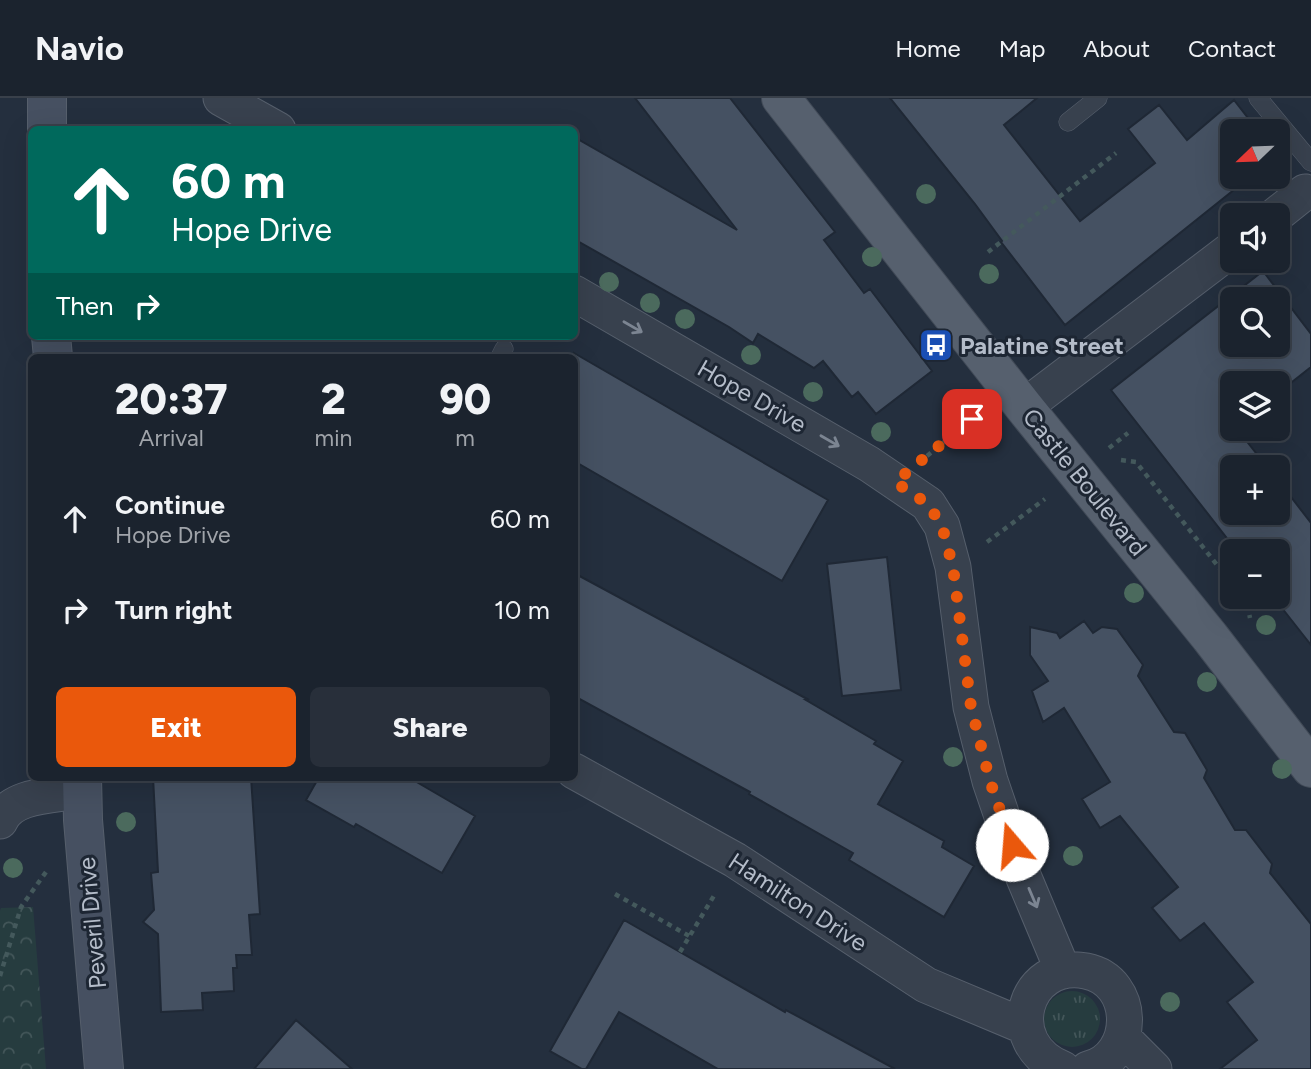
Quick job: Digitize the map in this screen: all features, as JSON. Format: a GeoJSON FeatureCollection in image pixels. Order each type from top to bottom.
{"type":"FeatureCollection","features":[{"type":"Feature","properties":{"kind":"main road","name":"Castle Boulevard"},"geometry":{"type":"LineString","coordinates":[[780,98],[1210,637],[1311,768]]}},
{"type":"Feature","properties":{"kind":"street"},"geometry":{"type":"LineString","coordinates":[[47,98],[47,126]]}},
{"type":"Feature","properties":{"kind":"street"},"geometry":{"type":"LineString","coordinates":[[221,98],[271,126]]}},
{"type":"Feature","properties":{"kind":"street"},"geometry":{"type":"LineString","coordinates":[[1287,203],[1309,180]]}},
{"type":"Feature","properties":{"kind":"street"},"geometry":{"type":"LineString","coordinates":[[1024,407],[1220,258]]}},
{"type":"Feature","properties":{"kind":"street","name":"Hope Drive"},"geometry":{"type":"LineString","coordinates":[[578,295],[845,450],[928,504],[942,526],[953,567]]}},
{"type":"Feature","properties":{"kind":"street"},"geometry":{"type":"LineString","coordinates":[[953,567],[971,707],[984,757],[1019,866],[1063,971]]}},
{"type":"Feature","properties":{"kind":"street","name":"Hamilton Drive"},"geometry":{"type":"LineString","coordinates":[[578,773],[735,860],[926,985],[1026,1027]]}},
{"type":"Feature","properties":{"kind":"street"},"geometry":{"type":"LineString","coordinates":[[0,821],[3,814],[32,797],[83,796]]}},
{"type":"Feature","properties":{"kind":"street","name":"Peveril Drive"},"geometry":{"type":"LineString","coordinates":[[83,796],[104,1069]]}},
{"type":"Feature","properties":{"kind":"street"},"geometry":{"type":"LineString","coordinates":[[1063,1069],[1038,1054],[1029,1041],[1026,1027],[1030,998],[1038,986],[1063,971],[1086,971],[1102,978],[1112,986],[1126,1012],[1123,1038],[1116,1051],[1105,1061],[1088,1069]]}},
{"type":"Feature","properties":{"kind":"street"},"geometry":{"type":"LineString","coordinates":[[1123,1038],[1154,1069]]}},
{"type":"Feature","properties":{"kind":"lane"},"geometry":{"type":"LineString","coordinates":[[1068,121],[1098,98]]}},
{"type":"Feature","properties":{"kind":"lane"},"geometry":{"type":"LineString","coordinates":[[1258,98],[1309,180]]}},
{"type":"Feature","properties":{"kind":"path"},"geometry":{"type":"LineString","coordinates":[[988,252],[1116,153]]}},
{"type":"Feature","properties":{"kind":"path"},"geometry":{"type":"LineString","coordinates":[[895,482],[972,419]]}},
{"type":"Feature","properties":{"kind":"path"},"geometry":{"type":"LineString","coordinates":[[1136,462],[1220,569]]}},
{"type":"Feature","properties":{"kind":"path"},"geometry":{"type":"LineString","coordinates":[[953,567],[1038,504]]}},
{"type":"Feature","properties":{"kind":"path"},"geometry":{"type":"LineString","coordinates":[[0,976],[21,907],[83,796]]}},
{"type":"Feature","properties":{"kind":"path"},"geometry":{"type":"LineString","coordinates":[[615,894],[691,937]]}},
{"type":"Feature","properties":{"kind":"path"},"geometry":{"type":"LineString","coordinates":[[680,952],[704,915]]}},
{"type":"Feature","properties":{"kind":"green space"},"geometry":{"type":"Polygon","coordinates":[[[33,907],[46,1069],[0,1069],[0,911],[1,908],[33,907]]]}},
{"type":"Feature","properties":{"kind":"green space"},"geometry":{"type":"Polygon","coordinates":[[[1067,991],[1077,991],[1092,999],[1098,1008],[1098,1030],[1092,1039],[1077,1047],[1067,1047],[1049,1035],[1044,1024],[1044,1014],[1056,996],[1067,991]]]}},
{"type":"Feature","properties":{"kind":"building"},"geometry":{"type":"Polygon","coordinates":[[[635,98],[730,98],[835,232],[824,240],[864,293],[870,289],[932,371],[876,414],[858,392],[852,397],[823,361],[814,368],[758,334],[753,343],[578,241],[578,139],[737,230],[635,98]]]}},
{"type":"Feature","properties":{"kind":"building"},"geometry":{"type":"Polygon","coordinates":[[[890,98],[1037,98],[1004,125],[1080,221],[1155,163],[1128,129],[1159,105],[1187,140],[1234,100],[1249,119],[1220,119],[1220,189],[1235,189],[1065,325],[975,204],[890,98]]]}},
{"type":"Feature","properties":{"kind":"building"},"geometry":{"type":"Polygon","coordinates":[[[1260,273],[1265,273],[1275,287],[1243,287],[1260,273]]]}},
{"type":"Feature","properties":{"kind":"building"},"geometry":{"type":"Polygon","coordinates":[[[1220,305],[1220,357],[1290,357],[1290,306],[1311,334],[1311,367],[1290,384],[1290,371],[1220,371],[1220,441],[1246,441],[1258,455],[1220,455],[1220,525],[1290,525],[1290,496],[1311,523],[1311,645],[1283,609],[1290,609],[1290,539],[1228,539],[1111,390],[1220,305]]]}},
{"type":"Feature","properties":{"kind":"building"},"geometry":{"type":"Polygon","coordinates":[[[578,355],[828,500],[782,581],[578,463],[578,355]]]}},
{"type":"Feature","properties":{"kind":"building"},"geometry":{"type":"Polygon","coordinates":[[[887,557],[901,690],[842,696],[827,564],[887,557]]]}},
{"type":"Feature","properties":{"kind":"building"},"geometry":{"type":"Polygon","coordinates":[[[578,575],[809,700],[806,700],[876,741],[874,744],[903,761],[878,804],[944,841],[942,847],[974,866],[944,917],[849,860],[853,853],[749,794],[750,792],[578,698],[578,575]]]}},
{"type":"Feature","properties":{"kind":"building"},"geometry":{"type":"Polygon","coordinates":[[[1084,621],[1093,633],[1102,627],[1117,629],[1143,665],[1138,676],[1174,732],[1185,733],[1207,770],[1204,778],[1235,830],[1246,830],[1272,864],[1270,873],[1311,924],[1311,1069],[1220,1069],[1257,1040],[1227,1002],[1253,982],[1204,923],[1180,941],[1152,908],[1178,887],[1120,816],[1100,828],[1082,799],[1110,782],[1064,708],[1043,722],[1032,691],[1048,681],[1030,655],[1030,627],[1057,633],[1060,638],[1084,621]]]}},
{"type":"Feature","properties":{"kind":"building"},"geometry":{"type":"Polygon","coordinates":[[[153,781],[251,781],[260,914],[249,915],[252,955],[236,955],[237,968],[233,968],[234,991],[202,993],[203,1010],[161,1012],[158,934],[143,922],[154,910],[151,873],[158,872],[153,781]]]}},
{"type":"Feature","properties":{"kind":"building"},"geometry":{"type":"Polygon","coordinates":[[[317,781],[415,781],[475,816],[442,873],[356,824],[354,827],[306,800],[317,781]]]}},
{"type":"Feature","properties":{"kind":"building"},"geometry":{"type":"Polygon","coordinates":[[[624,920],[785,1012],[786,1010],[895,1069],[718,1069],[619,1012],[586,1069],[582,1069],[550,1051],[624,920]]]}},
{"type":"Feature","properties":{"kind":"building"},"geometry":{"type":"Polygon","coordinates":[[[296,1020],[352,1069],[254,1069],[296,1020]]]}},
{"type":"Feature","properties":{"kind":"place","name":"Palatine Street"},"geometry":{"type":"Point","coordinates":[936,345]}},
{"type":"Feature","properties":{"kind":"route"},"geometry":{"type":"LineString","coordinates":[[972,419],[895,482],[928,504],[942,526],[953,567],[971,707],[990,781],[1012,845]]}}]}
